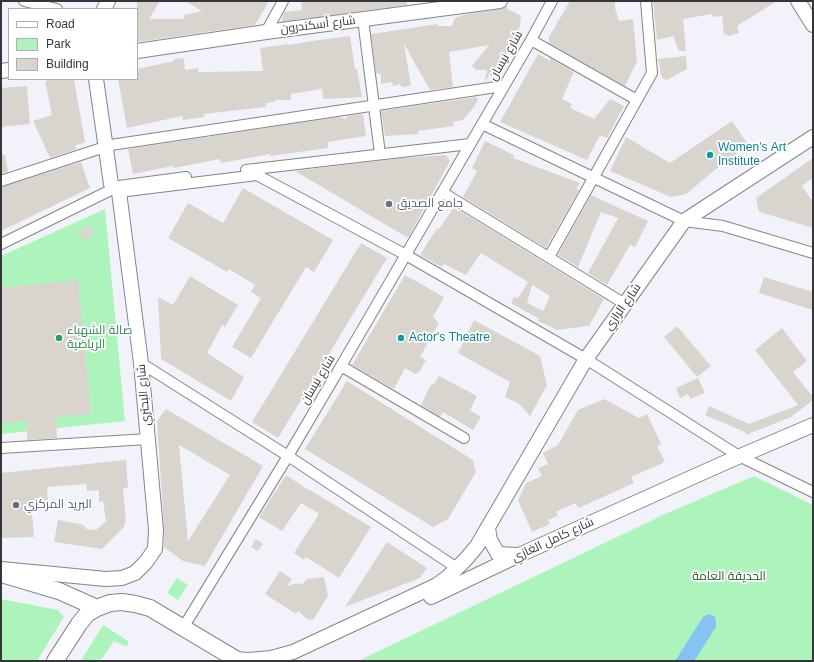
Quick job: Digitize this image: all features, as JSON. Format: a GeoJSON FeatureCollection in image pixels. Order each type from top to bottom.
{"type":"FeatureCollection","features":[{"type":"Feature","properties":{"kind":"main road","name":"شارع أسكندرون"},"geometry":{"type":"LineString","coordinates":[[138,51],[363,19],[468,2],[500,1]]}},
{"type":"Feature","properties":{"kind":"main road"},"geometry":{"type":"LineString","coordinates":[[798,1],[813,25]]}},
{"type":"Feature","properties":{"kind":"main road","name":"شارع البحتري"},"geometry":{"type":"LineString","coordinates":[[1,570],[106,579],[122,578],[135,573],[146,562],[155,549],[156,530],[141,363],[117,190],[111,184],[96,80]]}},
{"type":"Feature","properties":{"kind":"main road","name":"شارع الرازي"},"geometry":{"type":"LineString","coordinates":[[488,528],[586,359],[684,221],[813,137]]}},
{"type":"Feature","properties":{"kind":"main road","name":"شارع كامل الغازي"},"geometry":{"type":"LineString","coordinates":[[295,661],[517,556],[739,456],[813,425]]}},
{"type":"Feature","properties":{"kind":"main road"},"geometry":{"type":"LineString","coordinates":[[488,528],[490,540],[498,554],[517,556]]}},
{"type":"Feature","properties":{"kind":"main road"},"geometry":{"type":"LineString","coordinates":[[55,661],[87,614],[110,603],[122,602],[150,608],[238,660],[271,658],[293,652],[437,585],[458,568],[477,546],[488,528]]}},
{"type":"Feature","properties":{"kind":"main road"},"geometry":{"type":"LineString","coordinates":[[1,574],[59,592],[98,608]]}},
{"type":"Feature","properties":{"kind":"street"},"geometry":{"type":"LineString","coordinates":[[24,1],[53,8]]}},
{"type":"Feature","properties":{"kind":"street"},"geometry":{"type":"LineString","coordinates":[[266,32],[283,1]]}},
{"type":"Feature","properties":{"kind":"street","name":"شارع نيسان"},"geometry":{"type":"LineString","coordinates":[[183,628],[341,366],[531,40],[552,1]]}},
{"type":"Feature","properties":{"kind":"street"},"geometry":{"type":"LineString","coordinates":[[549,257],[652,73],[646,1]]}},
{"type":"Feature","properties":{"kind":"street"},"geometry":{"type":"LineString","coordinates":[[363,19],[380,154]]}},
{"type":"Feature","properties":{"kind":"street"},"geometry":{"type":"LineString","coordinates":[[531,40],[637,100]]}},
{"type":"Feature","properties":{"kind":"street"},"geometry":{"type":"LineString","coordinates":[[1,181],[111,145],[504,86]]}},
{"type":"Feature","properties":{"kind":"street"},"geometry":{"type":"LineString","coordinates":[[482,124],[684,221],[723,226],[812,251]]}},
{"type":"Feature","properties":{"kind":"street"},"geometry":{"type":"LineString","coordinates":[[117,190],[119,186],[470,144]]}},
{"type":"Feature","properties":{"kind":"street"},"geometry":{"type":"LineString","coordinates":[[1,244],[117,190],[257,175],[406,255],[586,359],[739,456],[813,492]]}},
{"type":"Feature","properties":{"kind":"street"},"geometry":{"type":"LineString","coordinates":[[442,192],[625,304]]}},
{"type":"Feature","properties":{"kind":"street"},"geometry":{"type":"LineString","coordinates":[[141,363],[288,456],[458,568]]}},
{"type":"Feature","properties":{"kind":"street"},"geometry":{"type":"LineString","coordinates":[[341,366],[464,438]]}},
{"type":"Feature","properties":{"kind":"street"},"geometry":{"type":"LineString","coordinates":[[1,448],[148,439]]}},
{"type":"Feature","properties":{"kind":"green space","name":"صالة الشهباء الرياضية"},"geometry":{"type":"Polygon","coordinates":[[[105,209],[125,421],[1,434],[1,256],[105,209]]]}},
{"type":"Feature","properties":{"kind":"green space","name":"الحديقة العامة"},"geometry":{"type":"Polygon","coordinates":[[[754,476],[813,505],[813,661],[358,661],[665,514],[754,476]]]}},
{"type":"Feature","properties":{"kind":"green space"},"geometry":{"type":"Polygon","coordinates":[[[177,578],[188,585],[178,600],[167,593],[177,578]]]}},
{"type":"Feature","properties":{"kind":"green space"},"geometry":{"type":"Polygon","coordinates":[[[1,599],[58,610],[64,617],[37,661],[1,661],[1,599]]]}},
{"type":"Feature","properties":{"kind":"green space"},"geometry":{"type":"Polygon","coordinates":[[[103,625],[128,641],[128,645],[125,646],[114,641],[102,659],[85,661],[82,659],[103,625]]]}},
{"type":"Feature","properties":{"kind":"water"},"geometry":{"type":"Polygon","coordinates":[[[709,614],[715,617],[716,627],[694,661],[675,661],[703,617],[709,614]]]}},
{"type":"Feature","properties":{"kind":"building"},"geometry":{"type":"Polygon","coordinates":[[[137,1],[160,1],[149,19],[184,19],[184,15],[202,11],[185,1],[269,1],[255,25],[138,42],[137,1]]]}},
{"type":"Feature","properties":{"kind":"building"},"geometry":{"type":"Polygon","coordinates":[[[301,1],[407,1],[407,5],[281,22],[284,12],[302,10],[301,1]]]}},
{"type":"Feature","properties":{"kind":"building"},"geometry":{"type":"Polygon","coordinates":[[[570,1],[615,1],[615,8],[619,21],[633,19],[637,61],[625,86],[549,43],[549,37],[570,1]]]}},
{"type":"Feature","properties":{"kind":"building"},"geometry":{"type":"Polygon","coordinates":[[[653,1],[777,1],[737,26],[739,33],[729,36],[724,34],[722,16],[713,17],[712,14],[683,19],[686,51],[679,51],[673,36],[657,40],[653,1]]]}},
{"type":"Feature","properties":{"kind":"building"},"geometry":{"type":"Polygon","coordinates":[[[507,6],[507,9],[521,16],[520,26],[516,36],[499,65],[484,82],[487,70],[476,70],[472,66],[489,45],[449,52],[453,87],[430,90],[404,44],[411,86],[402,87],[400,84],[393,86],[392,82],[381,84],[381,74],[376,73],[371,34],[438,24],[438,26],[452,26],[455,18],[466,14],[501,9],[507,6]]]}},
{"type":"Feature","properties":{"kind":"building"},"geometry":{"type":"Polygon","coordinates":[[[350,36],[355,69],[357,69],[362,97],[323,99],[322,89],[291,94],[291,100],[275,100],[275,102],[266,103],[266,107],[204,114],[205,117],[183,120],[182,116],[127,128],[118,80],[138,80],[138,69],[174,61],[174,59],[184,58],[185,70],[198,68],[198,72],[263,71],[260,48],[350,36]]]}},
{"type":"Feature","properties":{"kind":"building"},"geometry":{"type":"Polygon","coordinates":[[[538,54],[550,61],[550,58],[574,72],[562,99],[572,104],[570,108],[594,119],[610,99],[624,106],[607,138],[600,135],[587,160],[500,122],[538,54]]]}},
{"type":"Feature","properties":{"kind":"building"},"geometry":{"type":"Polygon","coordinates":[[[686,56],[687,69],[667,80],[662,78],[658,59],[686,56]]]}},
{"type":"Feature","properties":{"kind":"building"},"geometry":{"type":"Polygon","coordinates":[[[74,80],[85,142],[75,146],[77,149],[50,158],[33,121],[52,115],[45,81],[74,80]]]}},
{"type":"Feature","properties":{"kind":"building"},"geometry":{"type":"Polygon","coordinates":[[[27,86],[30,124],[1,127],[1,88],[27,86]]]}},
{"type":"Feature","properties":{"kind":"building"},"geometry":{"type":"Polygon","coordinates":[[[476,97],[478,99],[474,107],[463,120],[453,122],[454,126],[418,131],[419,134],[385,136],[381,111],[476,97]]]}},
{"type":"Feature","properties":{"kind":"building"},"geometry":{"type":"Polygon","coordinates":[[[363,114],[366,136],[328,142],[328,148],[270,156],[270,154],[221,163],[220,159],[133,174],[128,149],[338,117],[347,119],[347,116],[363,114]]]}},
{"type":"Feature","properties":{"kind":"building","name":"Women's Art Institute"},"geometry":{"type":"Polygon","coordinates":[[[732,121],[749,146],[721,165],[686,194],[671,197],[610,171],[626,137],[670,163],[732,121]]]}},
{"type":"Feature","properties":{"kind":"building"},"geometry":{"type":"Polygon","coordinates":[[[485,141],[514,155],[513,158],[580,183],[576,189],[579,190],[546,248],[463,197],[477,171],[472,168],[485,141]]]}},
{"type":"Feature","properties":{"kind":"building"},"geometry":{"type":"Polygon","coordinates":[[[1,155],[5,155],[8,172],[1,174],[1,155]]]}},
{"type":"Feature","properties":{"kind":"building","name":"جامع الصديق"},"geometry":{"type":"Polygon","coordinates":[[[446,155],[450,161],[408,238],[295,171],[402,158],[446,155]]]}},
{"type":"Feature","properties":{"kind":"building"},"geometry":{"type":"Polygon","coordinates":[[[813,158],[813,178],[802,186],[813,202],[813,228],[760,212],[756,198],[813,158]]]}},
{"type":"Feature","properties":{"kind":"building"},"geometry":{"type":"Polygon","coordinates":[[[81,162],[90,188],[1,231],[1,187],[81,162]]]}},
{"type":"Feature","properties":{"kind":"building"},"geometry":{"type":"Polygon","coordinates":[[[243,188],[333,240],[314,272],[306,267],[251,358],[232,347],[261,298],[251,292],[255,285],[229,269],[227,272],[168,238],[188,203],[223,223],[243,188]]]}},
{"type":"Feature","properties":{"kind":"building"},"geometry":{"type":"Polygon","coordinates":[[[591,195],[648,221],[635,247],[630,245],[607,285],[588,273],[618,218],[601,212],[578,267],[558,255],[591,195]]]}},
{"type":"Feature","properties":{"kind":"building"},"geometry":{"type":"Polygon","coordinates":[[[454,207],[604,299],[589,326],[557,330],[538,321],[539,319],[511,303],[514,297],[518,298],[528,282],[481,253],[466,275],[444,264],[442,267],[420,255],[437,228],[439,229],[454,207]],[[532,285],[527,303],[543,311],[550,296],[532,285]]]}},
{"type":"Feature","properties":{"kind":"building"},"geometry":{"type":"Polygon","coordinates":[[[90,226],[94,234],[84,240],[79,232],[90,226]]]}},
{"type":"Feature","properties":{"kind":"building"},"geometry":{"type":"Polygon","coordinates":[[[361,243],[387,258],[278,438],[252,422],[361,243]]]}},
{"type":"Feature","properties":{"kind":"building"},"geometry":{"type":"Polygon","coordinates":[[[405,275],[444,297],[433,317],[439,323],[420,357],[426,360],[420,371],[415,374],[405,368],[394,389],[352,365],[405,275]]]}},
{"type":"Feature","properties":{"kind":"building"},"geometry":{"type":"Polygon","coordinates":[[[190,276],[238,305],[225,327],[222,325],[207,353],[244,377],[231,401],[161,359],[158,297],[173,305],[190,276]]]}},
{"type":"Feature","properties":{"kind":"building"},"geometry":{"type":"Polygon","coordinates":[[[764,277],[813,292],[813,310],[759,293],[764,277]]]}},
{"type":"Feature","properties":{"kind":"building"},"geometry":{"type":"Polygon","coordinates":[[[78,280],[91,414],[56,417],[57,438],[27,440],[27,420],[1,423],[1,288],[78,280]]]}},
{"type":"Feature","properties":{"kind":"building"},"geometry":{"type":"Polygon","coordinates":[[[474,320],[540,356],[547,385],[530,416],[518,403],[505,397],[510,382],[458,353],[474,320]]]}},
{"type":"Feature","properties":{"kind":"building"},"geometry":{"type":"Polygon","coordinates":[[[677,326],[711,366],[697,377],[664,337],[677,326]]]}},
{"type":"Feature","properties":{"kind":"building"},"geometry":{"type":"Polygon","coordinates":[[[782,328],[807,361],[793,372],[813,397],[813,400],[791,417],[746,435],[745,432],[705,415],[709,406],[749,424],[798,405],[755,350],[782,328]]]}},
{"type":"Feature","properties":{"kind":"building"},"geometry":{"type":"Polygon","coordinates":[[[439,376],[477,396],[470,410],[481,417],[473,430],[443,412],[440,417],[421,405],[430,386],[434,384],[439,376]]]}},
{"type":"Feature","properties":{"kind":"building"},"geometry":{"type":"Polygon","coordinates":[[[698,378],[705,393],[690,399],[688,394],[680,398],[676,388],[698,378]]]}},
{"type":"Feature","properties":{"kind":"building"},"geometry":{"type":"Polygon","coordinates":[[[347,381],[473,460],[476,472],[448,519],[433,527],[305,449],[347,381]]]}},
{"type":"Feature","properties":{"kind":"building"},"geometry":{"type":"Polygon","coordinates":[[[604,399],[639,418],[647,414],[661,444],[657,446],[665,462],[631,477],[634,483],[579,508],[575,503],[556,512],[558,516],[548,520],[550,524],[532,532],[518,500],[526,483],[542,476],[538,468],[548,464],[543,453],[558,445],[578,410],[604,399]]]}},
{"type":"Feature","properties":{"kind":"building"},"geometry":{"type":"Polygon","coordinates":[[[166,409],[263,466],[205,566],[183,561],[164,547],[157,421],[166,409]],[[179,445],[188,541],[230,475],[179,445]]]}},
{"type":"Feature","properties":{"kind":"building","name":"البريد المركزي"},"geometry":{"type":"Polygon","coordinates":[[[126,460],[128,488],[123,488],[126,520],[124,527],[102,549],[54,542],[58,520],[84,525],[86,529],[96,530],[106,521],[103,501],[99,502],[99,490],[87,491],[86,484],[47,487],[48,500],[31,501],[34,537],[1,538],[1,473],[126,460]]]}},
{"type":"Feature","properties":{"kind":"building"},"geometry":{"type":"Polygon","coordinates":[[[286,475],[371,527],[339,578],[306,557],[304,560],[294,553],[319,514],[301,503],[282,531],[259,517],[286,475]]]}},
{"type":"Feature","properties":{"kind":"building"},"geometry":{"type":"Polygon","coordinates":[[[256,539],[263,544],[258,551],[251,547],[256,539]]]}},
{"type":"Feature","properties":{"kind":"building"},"geometry":{"type":"Polygon","coordinates":[[[387,542],[427,568],[420,578],[345,607],[387,542]]]}},
{"type":"Feature","properties":{"kind":"building"},"geometry":{"type":"Polygon","coordinates":[[[280,571],[292,579],[287,586],[298,583],[302,585],[307,579],[324,577],[328,596],[313,620],[307,619],[298,611],[296,614],[265,594],[280,571]]]}},
{"type":"Feature","properties":{"kind":"place","name":"Women's Art Institute"},"geometry":{"type":"Point","coordinates":[710,155]}},
{"type":"Feature","properties":{"kind":"place","name":"جامع الصديق"},"geometry":{"type":"Point","coordinates":[389,204]}},
{"type":"Feature","properties":{"kind":"place","name":"صالة الشهباء الرياضية"},"geometry":{"type":"Point","coordinates":[59,338]}},
{"type":"Feature","properties":{"kind":"place","name":"Actor's Theatre"},"geometry":{"type":"Point","coordinates":[401,338]}},
{"type":"Feature","properties":{"kind":"place","name":"البريد المركزي"},"geometry":{"type":"Point","coordinates":[16,505]}}]}
